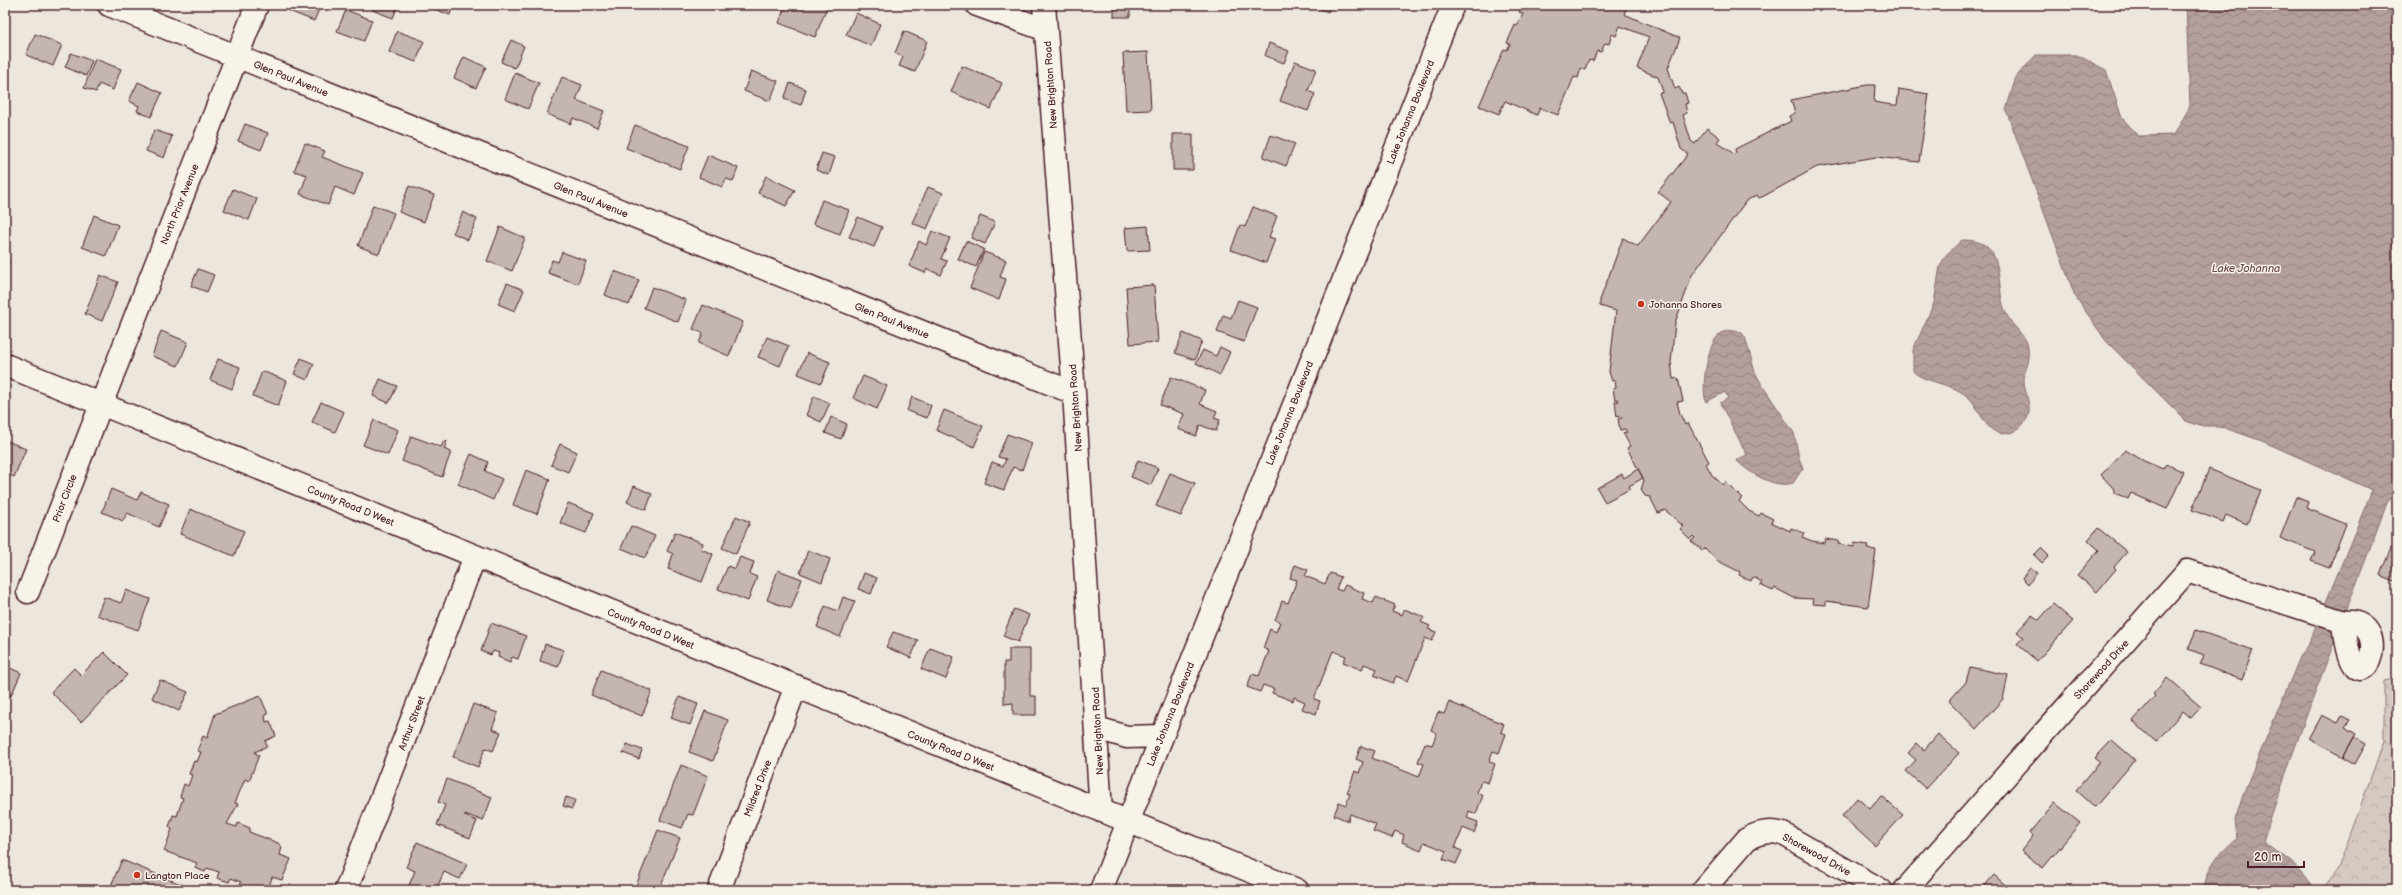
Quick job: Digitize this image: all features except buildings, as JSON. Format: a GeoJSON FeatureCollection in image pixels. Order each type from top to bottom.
{"type":"FeatureCollection","features":[{"type":"Feature","properties":{"kind":"street","name":"Glen Paul Avenue"},"geometry":{"type":"LineString","coordinates":[[108,5],[1074,393]]}},
{"type":"Feature","properties":{"kind":"street","name":"North Prior Avenue"},"geometry":{"type":"LineString","coordinates":[[100,403],[257,5]]}},
{"type":"Feature","properties":{"kind":"street"},"geometry":{"type":"LineString","coordinates":[[977,5],[1046,30]]}},
{"type":"Feature","properties":{"kind":"street","name":"New Brighton Road"},"geometry":{"type":"LineString","coordinates":[[1044,5],[1074,393],[1097,728],[1101,811]]}},
{"type":"Feature","properties":{"kind":"street","name":"Lake Johanna Boulevard"},"geometry":{"type":"LineString","coordinates":[[1101,890],[1127,821],[1453,5]]}},
{"type":"Feature","properties":{"kind":"street","name":"County Road D West"},"geometry":{"type":"LineString","coordinates":[[5,365],[1297,890]]}},
{"type":"Feature","properties":{"kind":"street","name":"Prior Circle"},"geometry":{"type":"LineString","coordinates":[[28,592],[100,403]]}},
{"type":"Feature","properties":{"kind":"street","name":"Arthur Street"},"geometry":{"type":"LineString","coordinates":[[346,890],[475,556]]}},
{"type":"Feature","properties":{"kind":"street","name":"Shorewood Drive"},"geometry":{"type":"LineString","coordinates":[[1905,890],[2187,571],[2344,622],[2358,622],[2376,626],[2389,634],[2392,646],[2382,667],[2371,670],[2364,668],[2351,657],[2344,622]]}},
{"type":"Feature","properties":{"kind":"street","name":"Mildred Drive"},"geometry":{"type":"LineString","coordinates":[[718,890],[796,686]]}},
{"type":"Feature","properties":{"kind":"street"},"geometry":{"type":"LineString","coordinates":[[1097,728],[1127,737],[1161,736]]}},
{"type":"Feature","properties":{"kind":"street","name":"Shorewood Drive"},"geometry":{"type":"LineString","coordinates":[[1703,890],[1747,839],[1756,834],[1774,831],[1783,834],[1881,890]]}},
{"type":"Feature","properties":{"kind":"green space"},"geometry":{"type":"Polygon","coordinates":[[[2397,676],[2397,890],[2321,890],[2339,866],[2384,741],[2384,681],[2394,679],[2397,676]]]}},
{"type":"Feature","properties":{"kind":"water","name":"Lake Johanna"},"geometry":{"type":"Polygon","coordinates":[[[2186,5],[2397,5],[2397,490],[2387,503],[2307,713],[2263,841],[2291,862],[2316,890],[2204,890],[2205,882],[2215,860],[2225,848],[2237,839],[2235,820],[2245,789],[2300,657],[2308,646],[2372,490],[2262,441],[2219,426],[2200,426],[2186,421],[2106,341],[2075,296],[2006,110],[2016,77],[2036,55],[2077,55],[2106,70],[2122,118],[2139,136],[2174,135],[2190,106],[2186,5]]]}},
{"type":"Feature","properties":{"kind":"water"},"geometry":{"type":"Polygon","coordinates":[[[1962,240],[1976,241],[1986,246],[1993,254],[1999,274],[2001,297],[2006,314],[2027,343],[2028,357],[2024,379],[2029,405],[2028,417],[2018,429],[2008,433],[2000,434],[1989,427],[1975,405],[1967,396],[1953,388],[1923,378],[1913,371],[1913,350],[1934,303],[1940,266],[1946,255],[1962,240]]]}},
{"type":"Feature","properties":{"kind":"water"},"geometry":{"type":"Polygon","coordinates":[[[1728,330],[1741,332],[1745,337],[1755,372],[1794,433],[1799,458],[1803,468],[1793,483],[1778,484],[1770,482],[1755,475],[1741,465],[1736,460],[1747,455],[1720,403],[1728,398],[1725,392],[1706,402],[1704,387],[1710,350],[1713,342],[1718,336],[1728,330]]]}},
{"type":"Feature","properties":{"kind":"place","name":"Johanna Shores"},"geometry":{"type":"Point","coordinates":[1641,304]}},
{"type":"Feature","properties":{"kind":"place","name":"Langton Place"},"geometry":{"type":"Point","coordinates":[137,875]}}]}
